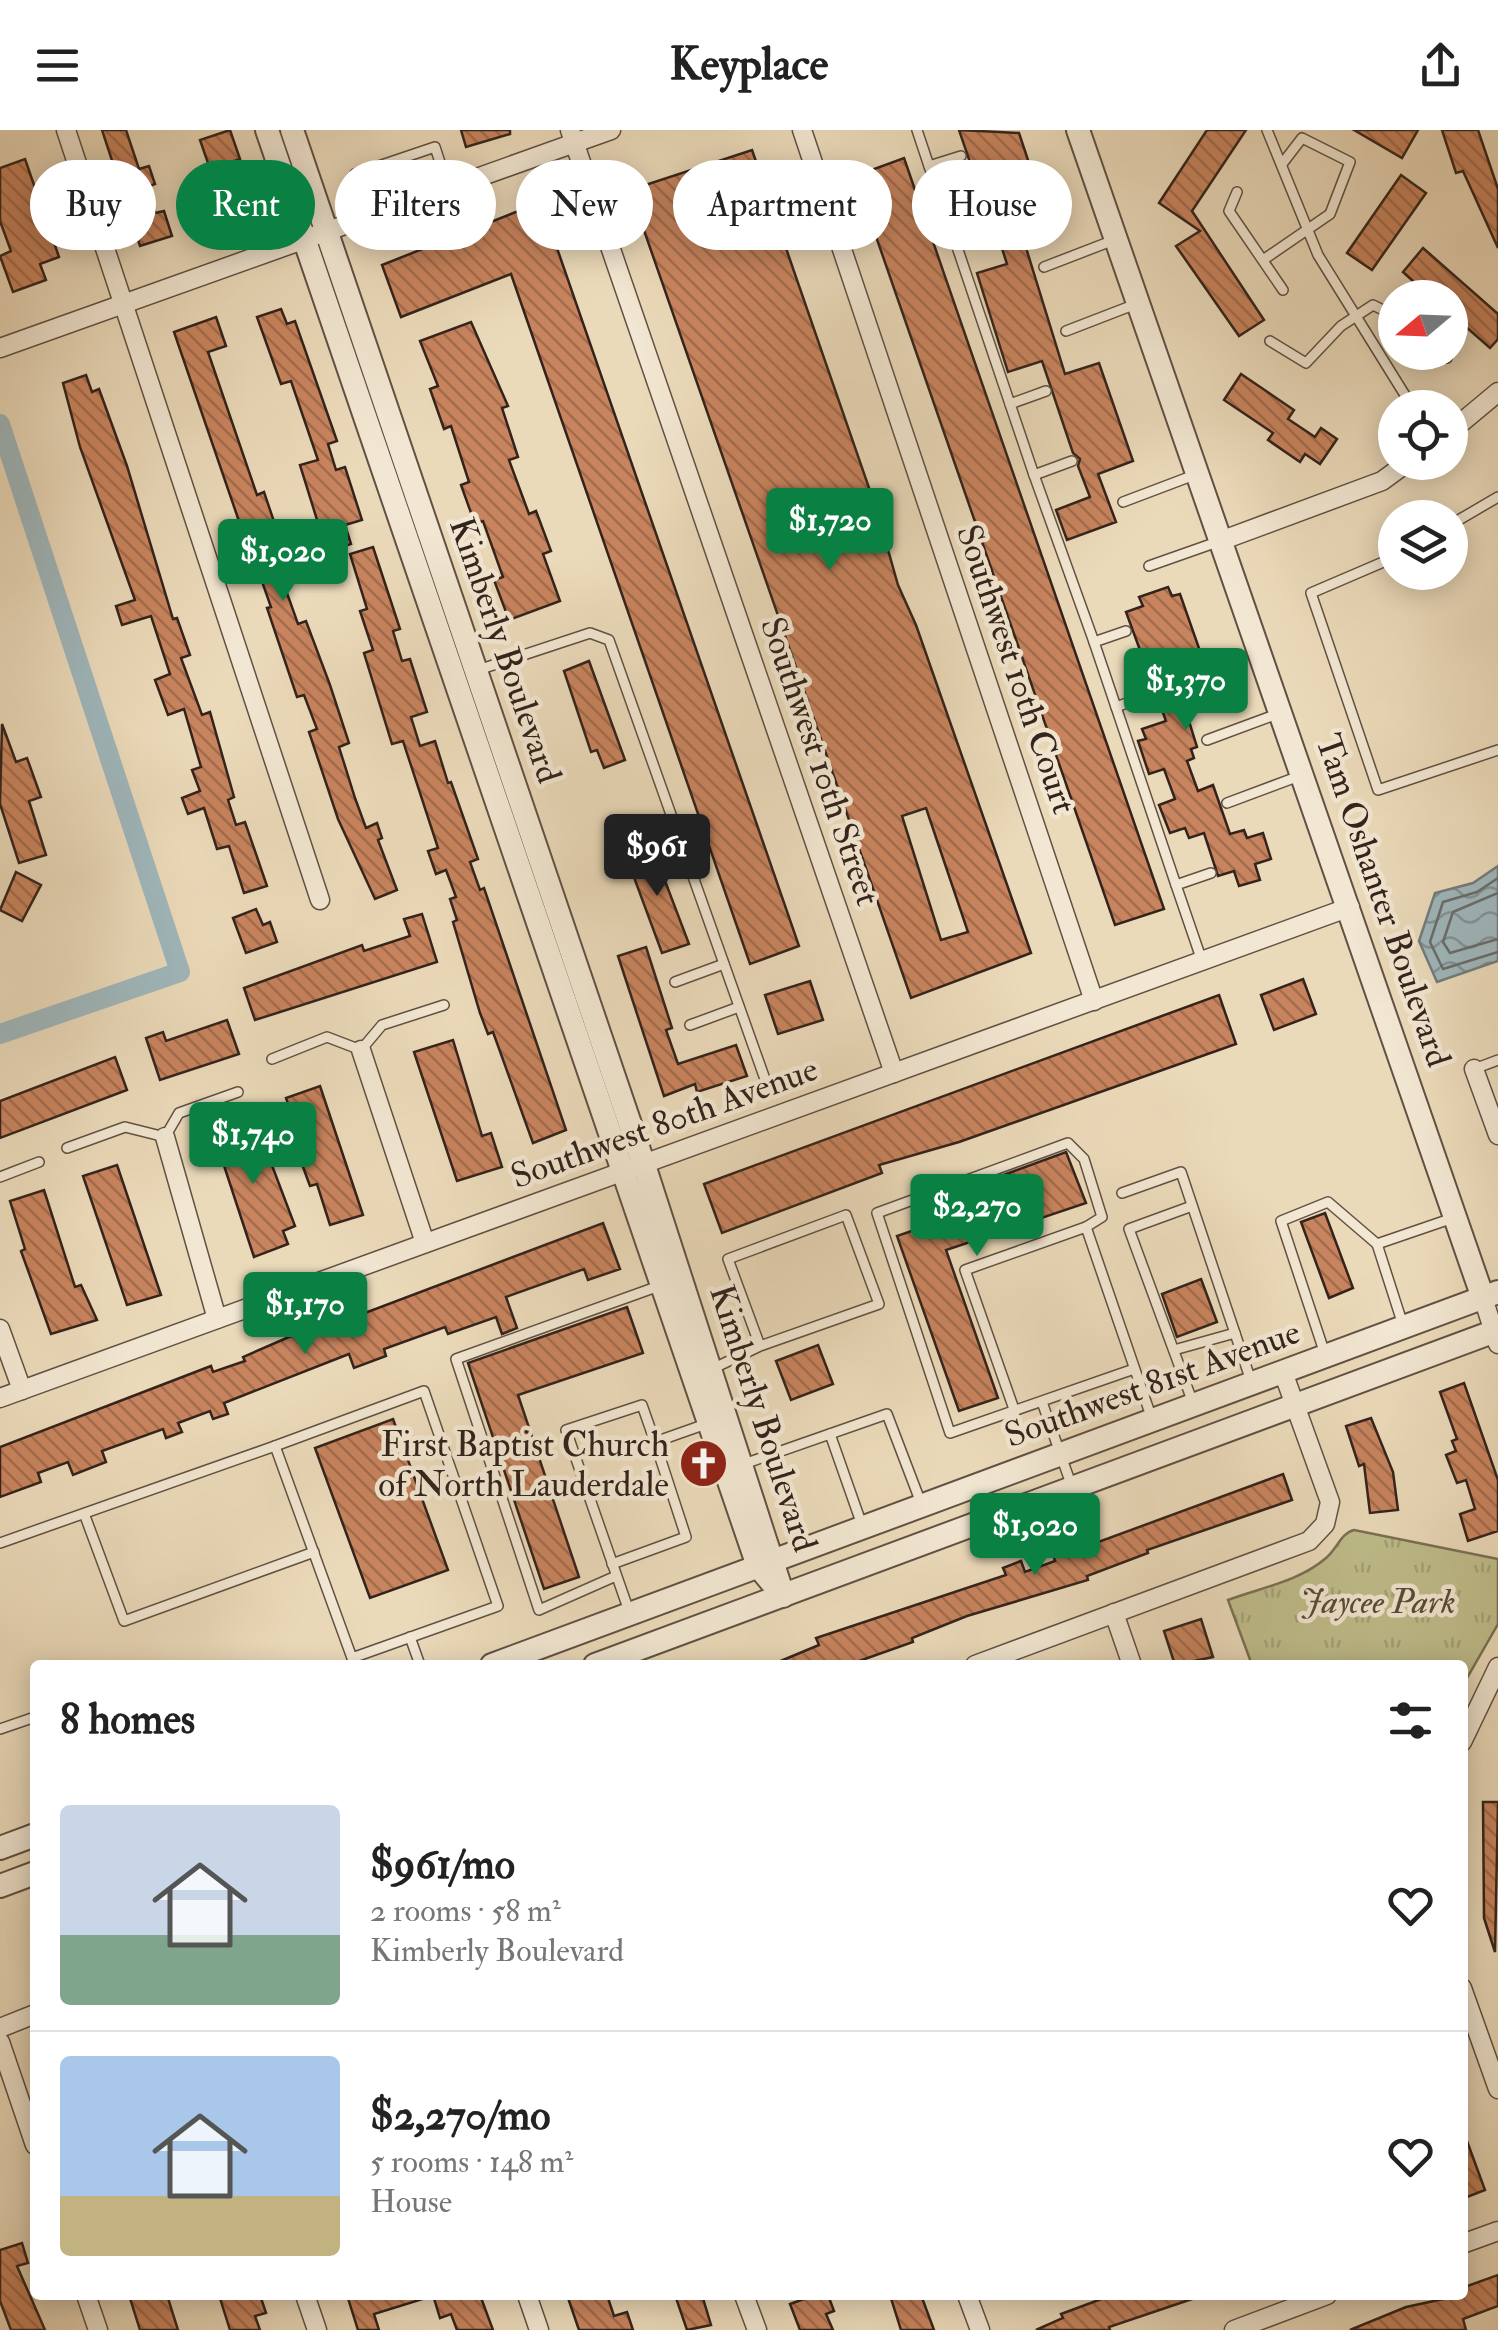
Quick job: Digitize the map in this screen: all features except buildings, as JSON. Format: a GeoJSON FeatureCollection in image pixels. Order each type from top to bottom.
{"type":"FeatureCollection","features":[{"type":"Feature","properties":{"kind":"street"},"geometry":{"type":"LineString","coordinates":[[66,130],[320,900]]}},
{"type":"Feature","properties":{"kind":"street","name":"Kimberly Boulevard"},"geometry":{"type":"LineString","coordinates":[[266,130],[276,160]]}},
{"type":"Feature","properties":{"kind":"street","name":"Kimberly Boulevard"},"geometry":{"type":"LineString","coordinates":[[292,130],[465,674],[766,1564],[782,1596]]}},
{"type":"Feature","properties":{"kind":"street"},"geometry":{"type":"LineString","coordinates":[[496,167],[572,136],[611,130]]}},
{"type":"Feature","properties":{"kind":"street","name":"Southwest 10th Court"},"geometry":{"type":"LineString","coordinates":[[802,130],[1094,1001]]}},
{"type":"Feature","properties":{"kind":"street","name":"Tam Oshanter Boulevard"},"geometry":{"type":"LineString","coordinates":[[1078,130],[1456,1217],[1490,1295]]}},
{"type":"Feature","properties":{"kind":"street","name":"Southwest 10th Street"},"geometry":{"type":"LineString","coordinates":[[572,136],[894,1073]]}},
{"type":"Feature","properties":{"kind":"street"},"geometry":{"type":"LineString","coordinates":[[315,235],[335,228]]}},
{"type":"Feature","properties":{"kind":"street"},"geometry":{"type":"LineString","coordinates":[[0,348],[271,250]]}},
{"type":"Feature","properties":{"kind":"street","name":"Kimberly Boulevard"},"geometry":{"type":"LineString","coordinates":[[307,250],[465,674]]}},
{"type":"Feature","properties":{"kind":"street"},"geometry":{"type":"LineString","coordinates":[[1468,417],[1498,392]]}},
{"type":"Feature","properties":{"kind":"street"},"geometry":{"type":"LineString","coordinates":[[1223,540],[1383,480]]}},
{"type":"Feature","properties":{"kind":"street","name":"Southwest 80th Avenue"},"geometry":{"type":"LineString","coordinates":[[0,1398],[1350,908]]}},
{"type":"Feature","properties":{"kind":"street"},"geometry":{"type":"LineString","coordinates":[[360,1050],[425,1244]]}},
{"type":"Feature","properties":{"kind":"street"},"geometry":{"type":"LineString","coordinates":[[1474,1069],[1498,1135]]}},
{"type":"Feature","properties":{"kind":"street"},"geometry":{"type":"LineString","coordinates":[[165,1136],[216,1319]]}},
{"type":"Feature","properties":{"kind":"street","name":"Kimberly Boulevard"},"geometry":{"type":"LineString","coordinates":[[634,1169],[662,1286],[703,1375]]}},
{"type":"Feature","properties":{"kind":"street"},"geometry":{"type":"LineString","coordinates":[[1490,1295],[1497,1335]]}},
{"type":"Feature","properties":{"kind":"street","name":"Southwest 81st Avenue"},"geometry":{"type":"LineString","coordinates":[[506,1660],[1490,1295]]}},
{"type":"Feature","properties":{"kind":"street"},"geometry":{"type":"LineString","coordinates":[[0,1329],[22,1390]]}},
{"type":"Feature","properties":{"kind":"street","name":"Southwest 81st Avenue"},"geometry":{"type":"LineString","coordinates":[[609,1660],[1497,1335]]}},
{"type":"Feature","properties":{"kind":"street"},"geometry":{"type":"LineString","coordinates":[[988,1660],[1310,1541],[1326,1524],[1330,1502],[1283,1372]]}},
{"type":"Feature","properties":{"kind":"street"},"geometry":{"type":"LineString","coordinates":[[1114,1613],[1130,1660]]}},
{"type":"Feature","properties":{"kind":"street"},"geometry":{"type":"LineString","coordinates":[[1468,1730],[1498,1667]]}},
{"type":"Feature","properties":{"kind":"street"},"geometry":{"type":"LineString","coordinates":[[0,1848],[30,1837]]}},
{"type":"Feature","properties":{"kind":"street"},"geometry":{"type":"LineString","coordinates":[[0,1886],[30,1875]]}},
{"type":"Feature","properties":{"kind":"street"},"geometry":{"type":"LineString","coordinates":[[1468,2005],[1498,2090]]}},
{"type":"Feature","properties":{"kind":"street"},"geometry":{"type":"LineString","coordinates":[[0,2028],[30,2016]]}},
{"type":"Feature","properties":{"kind":"street"},"geometry":{"type":"LineString","coordinates":[[0,2042],[30,2130]]}},
{"type":"Feature","properties":{"kind":"street"},"geometry":{"type":"LineString","coordinates":[[1468,2242],[1498,2231]]}},
{"type":"Feature","properties":{"kind":"street"},"geometry":{"type":"LineString","coordinates":[[88,2300],[98,2330]]}},
{"type":"Feature","properties":{"kind":"street"},"geometry":{"type":"LineString","coordinates":[[307,2300],[317,2330]]}},
{"type":"Feature","properties":{"kind":"street"},"geometry":{"type":"LineString","coordinates":[[529,2300],[539,2330]]}},
{"type":"Feature","properties":{"kind":"street"},"geometry":{"type":"LineString","coordinates":[[746,2300],[756,2330]]}},
{"type":"Feature","properties":{"kind":"street"},"geometry":{"type":"LineString","coordinates":[[970,2300],[980,2330]]}},
{"type":"Feature","properties":{"kind":"street"},"geometry":{"type":"LineString","coordinates":[[1234,2330],[1314,2300]]}},
{"type":"Feature","properties":{"kind":"lane"},"geometry":{"type":"LineString","coordinates":[[917,130],[928,160]]}},
{"type":"Feature","properties":{"kind":"lane"},"geometry":{"type":"LineString","coordinates":[[1267,130],[1318,255],[1401,390]]}},
{"type":"Feature","properties":{"kind":"lane"},"geometry":{"type":"LineString","coordinates":[[1263,260],[1330,214],[1350,162],[1302,138],[1282,164]]}},
{"type":"Feature","properties":{"kind":"lane"},"geometry":{"type":"LineString","coordinates":[[396,160],[435,147],[439,160]]}},
{"type":"Feature","properties":{"kind":"lane"},"geometry":{"type":"LineString","coordinates":[[949,160],[961,156]]}},
{"type":"Feature","properties":{"kind":"lane"},"geometry":{"type":"LineString","coordinates":[[1237,192],[1230,211],[1283,290]]}},
{"type":"Feature","properties":{"kind":"lane"},"geometry":{"type":"LineString","coordinates":[[1044,267],[1116,239]]}},
{"type":"Feature","properties":{"kind":"lane"},"geometry":{"type":"LineString","coordinates":[[958,250],[1202,962]]}},
{"type":"Feature","properties":{"kind":"lane"},"geometry":{"type":"LineString","coordinates":[[1066,330],[1139,303]]}},
{"type":"Feature","properties":{"kind":"lane"},"geometry":{"type":"LineString","coordinates":[[1270,341],[1300,361],[1312,361],[1354,316],[1373,304],[1378,307]]}},
{"type":"Feature","properties":{"kind":"lane"},"geometry":{"type":"LineString","coordinates":[[1010,404],[1046,390]]}},
{"type":"Feature","properties":{"kind":"lane"},"geometry":{"type":"LineString","coordinates":[[1034,475],[1072,462]]}},
{"type":"Feature","properties":{"kind":"lane"},"geometry":{"type":"LineString","coordinates":[[1123,502],[1199,473]]}},
{"type":"Feature","properties":{"kind":"lane"},"geometry":{"type":"LineString","coordinates":[[1468,514],[1498,497]]}},
{"type":"Feature","properties":{"kind":"lane"},"geometry":{"type":"LineString","coordinates":[[1149,566],[1223,540]]}},
{"type":"Feature","properties":{"kind":"lane"},"geometry":{"type":"LineString","coordinates":[[1378,564],[1311,594],[1378,790],[1498,750]]}},
{"type":"Feature","properties":{"kind":"lane"},"geometry":{"type":"LineString","coordinates":[[1094,642],[1126,630]]}},
{"type":"Feature","properties":{"kind":"lane"},"geometry":{"type":"LineString","coordinates":[[465,674],[590,633],[609,640],[766,1082]]}},
{"type":"Feature","properties":{"kind":"lane"},"geometry":{"type":"LineString","coordinates":[[1116,706],[1148,695]]}},
{"type":"Feature","properties":{"kind":"lane"},"geometry":{"type":"LineString","coordinates":[[1207,740],[1283,712]]}},
{"type":"Feature","properties":{"kind":"lane"},"geometry":{"type":"LineString","coordinates":[[1226,803],[1304,774]]}},
{"type":"Feature","properties":{"kind":"lane"},"geometry":{"type":"LineString","coordinates":[[1176,885],[1212,872]]}},
{"type":"Feature","properties":{"kind":"lane"},"geometry":{"type":"LineString","coordinates":[[675,982],[724,964]]}},
{"type":"Feature","properties":{"kind":"lane"},"geometry":{"type":"LineString","coordinates":[[272,1059],[328,1037],[360,1050],[382,1025],[444,1005]]}},
{"type":"Feature","properties":{"kind":"lane"},"geometry":{"type":"LineString","coordinates":[[690,1025],[739,1007]]}},
{"type":"Feature","properties":{"kind":"lane"},"geometry":{"type":"LineString","coordinates":[[1474,1069],[1498,1060]]}},
{"type":"Feature","properties":{"kind":"lane"},"geometry":{"type":"LineString","coordinates":[[67,1148],[125,1127],[165,1136],[179,1113],[238,1092]]}},
{"type":"Feature","properties":{"kind":"lane"},"geometry":{"type":"LineString","coordinates":[[1014,1412],[965,1270],[1102,1218],[1084,1159],[1068,1143],[877,1213],[950,1434],[1014,1412],[1134,1369]]}},
{"type":"Feature","properties":{"kind":"lane"},"geometry":{"type":"LineString","coordinates":[[0,1177],[40,1162]]}},
{"type":"Feature","properties":{"kind":"lane"},"geometry":{"type":"LineString","coordinates":[[1122,1192],[1181,1172],[1252,1383]]}},
{"type":"Feature","properties":{"kind":"lane"},"geometry":{"type":"LineString","coordinates":[[1326,1356],[1282,1221],[1328,1202],[1378,1244],[1404,1328]]}},
{"type":"Feature","properties":{"kind":"lane"},"geometry":{"type":"LineString","coordinates":[[1192,1206],[1129,1229],[1194,1405]]}},
{"type":"Feature","properties":{"kind":"lane"},"geometry":{"type":"LineString","coordinates":[[703,1375],[760,1346],[879,1304],[846,1215],[728,1259],[760,1346]]}},
{"type":"Feature","properties":{"kind":"lane"},"geometry":{"type":"LineString","coordinates":[[1378,1244],[1456,1217]]}},
{"type":"Feature","properties":{"kind":"lane"},"geometry":{"type":"LineString","coordinates":[[1086,1227],[1152,1420]]}},
{"type":"Feature","properties":{"kind":"lane"},"geometry":{"type":"LineString","coordinates":[[616,1576],[538,1610],[456,1360],[662,1286]]}},
{"type":"Feature","properties":{"kind":"lane"},"geometry":{"type":"LineString","coordinates":[[1174,1350],[1235,1333]]}},
{"type":"Feature","properties":{"kind":"lane"},"geometry":{"type":"LineString","coordinates":[[0,1543],[85,1516],[424,1391],[498,1606],[352,1658],[275,1446]]}},
{"type":"Feature","properties":{"kind":"lane"},"geometry":{"type":"LineString","coordinates":[[1042,1402],[1072,1488]]}},
{"type":"Feature","properties":{"kind":"lane"},"geometry":{"type":"LineString","coordinates":[[612,1564],[686,1537],[642,1405],[566,1430],[616,1576],[630,1614]]}},
{"type":"Feature","properties":{"kind":"lane"},"geometry":{"type":"LineString","coordinates":[[734,1467],[887,1414],[922,1506]]}},
{"type":"Feature","properties":{"kind":"lane"},"geometry":{"type":"LineString","coordinates":[[655,1442],[718,1420]]}},
{"type":"Feature","properties":{"kind":"lane"},"geometry":{"type":"LineString","coordinates":[[830,1434],[863,1528]]}},
{"type":"Feature","properties":{"kind":"lane"},"geometry":{"type":"LineString","coordinates":[[85,1516],[124,1622],[314,1552]]}},
{"type":"Feature","properties":{"kind":"lane"},"geometry":{"type":"LineString","coordinates":[[410,1637],[418,1660]]}},
{"type":"Feature","properties":{"kind":"lane"},"geometry":{"type":"LineString","coordinates":[[0,1729],[30,1719]]}},
{"type":"Feature","properties":{"kind":"green space","name":"Jaycee Park"},"geometry":{"type":"Polygon","coordinates":[[[1354,1530],[1498,1559],[1498,1624],[1468,1676],[1468,1660],[1250,1660],[1228,1600],[1304,1573],[1326,1558],[1354,1530]]]}},
{"type":"Feature","properties":{"kind":"water"},"geometry":{"type":"Polygon","coordinates":[[[1498,866],[1498,961],[1437,982],[1419,941],[1435,893],[1473,883],[1498,866]]]}},
{"type":"Feature","properties":{"kind":"waterway"},"geometry":{"type":"LineString","coordinates":[[0,424],[180,972],[0,1034]]}},
{"type":"Feature","properties":{"kind":"place","name":"First Baptist Church of North Lauderdale"},"geometry":{"type":"Point","coordinates":[704,1464]}}]}
